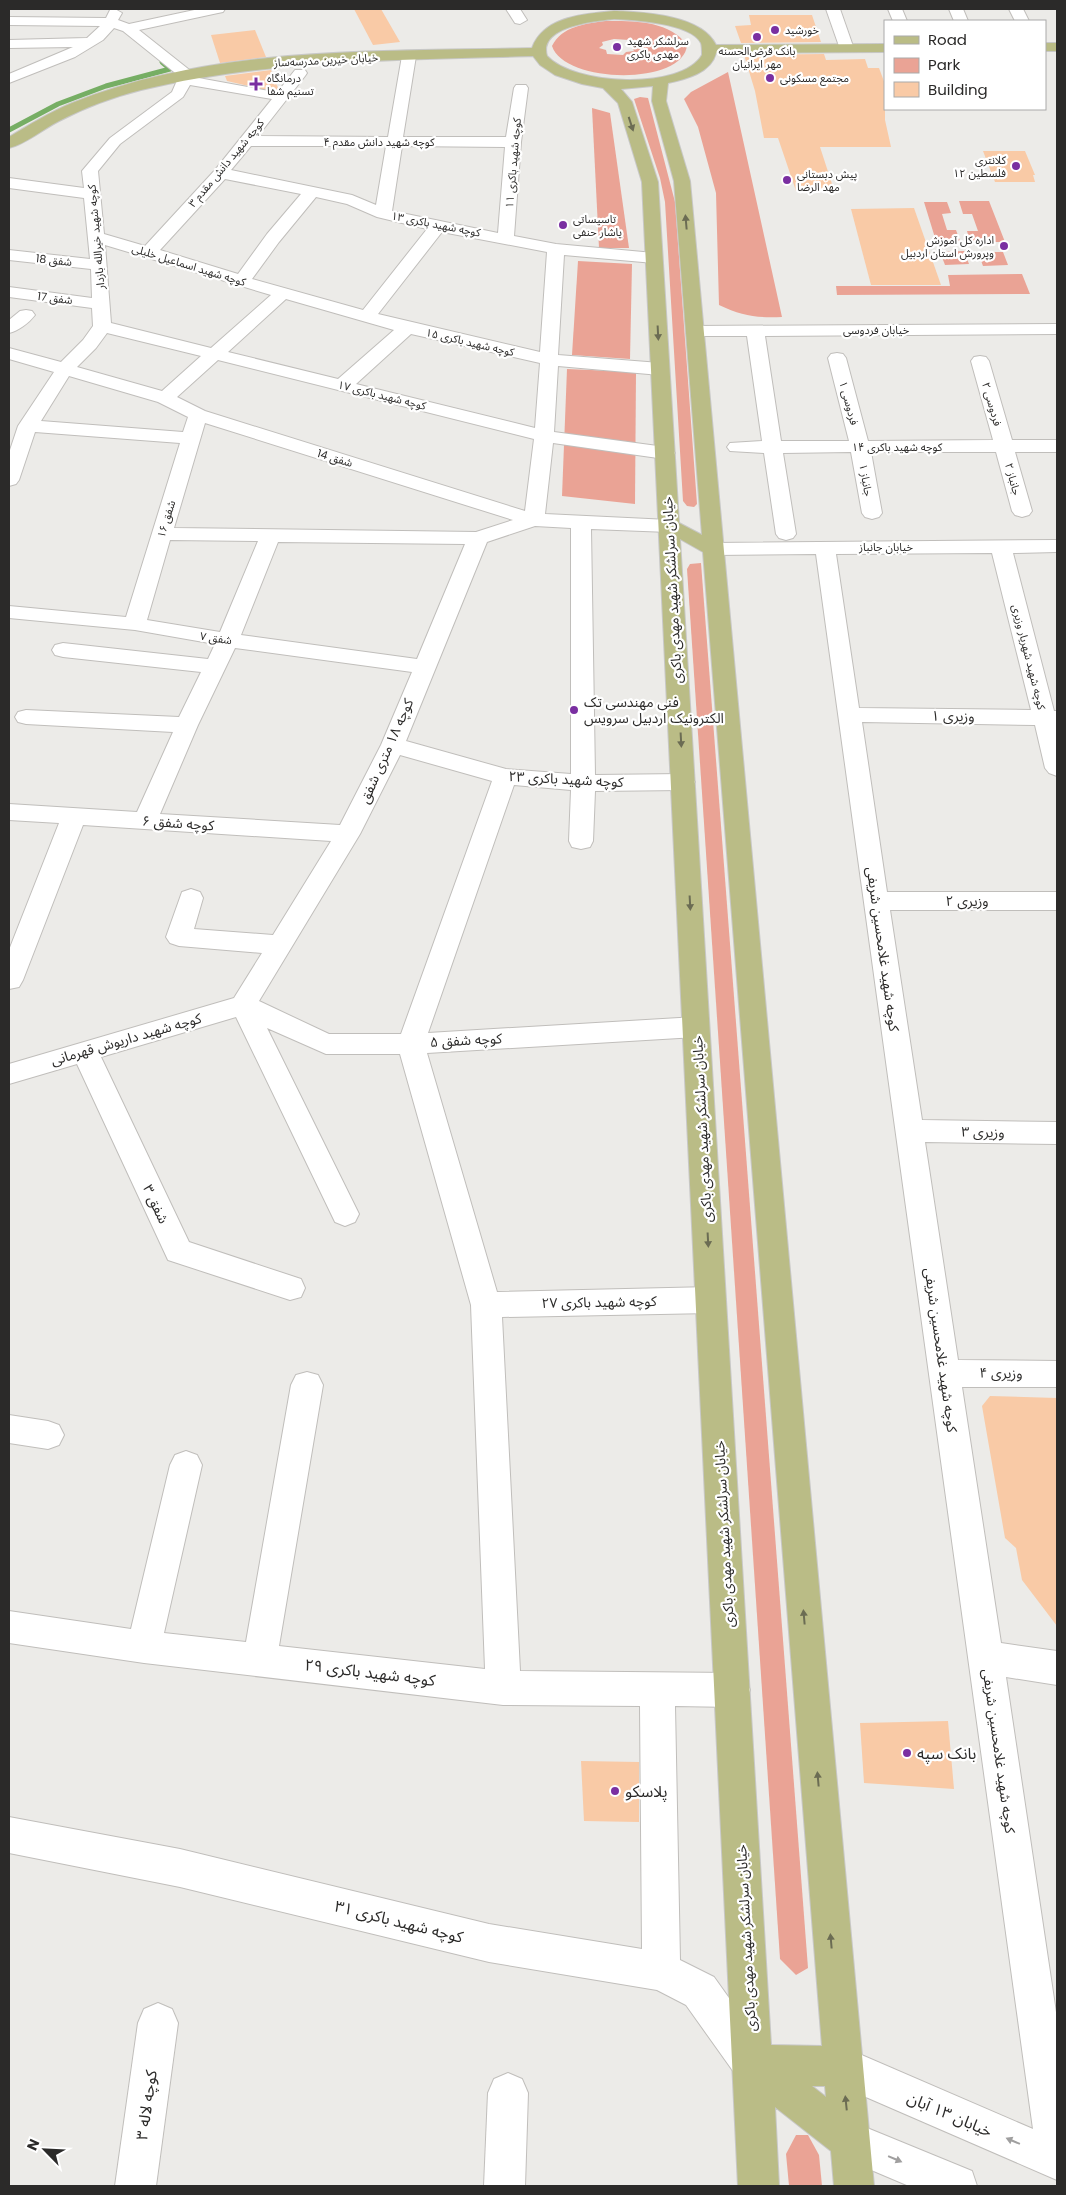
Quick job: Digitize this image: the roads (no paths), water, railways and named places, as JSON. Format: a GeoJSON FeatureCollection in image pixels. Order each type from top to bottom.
{"type":"FeatureCollection","features":[{"type":"Feature","properties":{"kind":"main road"},"geometry":{"type":"LineString","coordinates":[[566,23],[572,14],[571,9]]}},
{"type":"Feature","properties":{"kind":"main road"},"geometry":{"type":"LineString","coordinates":[[614,9],[685,26],[701,35],[709,45],[709,56],[700,66],[684,75],[661,81],[634,84],[607,83],[581,79],[560,72],[542,59],[538,52],[540,41],[550,31],[566,23],[605,16],[640,16]]}},
{"type":"Feature","properties":{"kind":"main road"},"geometry":{"type":"LineString","coordinates":[[709,49],[884,48]]}},
{"type":"Feature","properties":{"kind":"main road","name":"خیابان خیرین مدرسه‌ساز"},"geometry":{"type":"LineString","coordinates":[[9,143],[78,106],[241,66],[300,61],[538,52]]}},
{"type":"Feature","properties":{"kind":"main road"},"geometry":{"type":"LineString","coordinates":[[661,81],[659,101],[682,181],[842,2067],[854,2186]]}},
{"type":"Feature","properties":{"kind":"main road","name":"خیابان سرلشکر شهید مهدی باکری"},"geometry":{"type":"LineString","coordinates":[[607,83],[625,102],[650,182],[759,2186]]}},
{"type":"Feature","properties":{"kind":"main road"},"geometry":{"type":"LineString","coordinates":[[669,526],[714,548]]}},
{"type":"Feature","properties":{"kind":"main road"},"geometry":{"type":"LineString","coordinates":[[752,2064],[842,2067]]}},
{"type":"Feature","properties":{"kind":"main road"},"geometry":{"type":"LineString","coordinates":[[752,2064],[850,2140]]}},
{"type":"Feature","properties":{"kind":"street"},"geometry":{"type":"LineString","coordinates":[[14,21],[28,9]]}},
{"type":"Feature","properties":{"kind":"street"},"geometry":{"type":"LineString","coordinates":[[128,28],[218,9]]}},
{"type":"Feature","properties":{"kind":"street"},"geometry":{"type":"LineString","coordinates":[[833,9],[847,49]]}},
{"type":"Feature","properties":{"kind":"street"},"geometry":{"type":"LineString","coordinates":[[14,21],[114,15],[186,78],[269,95]]}},
{"type":"Feature","properties":{"kind":"street"},"geometry":{"type":"LineString","coordinates":[[9,79],[70,54],[93,42],[114,15]]}},
{"type":"Feature","properties":{"kind":"street"},"geometry":{"type":"LineString","coordinates":[[9,44],[93,42]]}},
{"type":"Feature","properties":{"kind":"street"},"geometry":{"type":"LineString","coordinates":[[383,214],[409,56]]}},
{"type":"Feature","properties":{"kind":"street","name":"کوچه شهید دانش مقدم ۳"},"geometry":{"type":"LineString","coordinates":[[149,252],[221,173],[245,140],[300,73]]}},
{"type":"Feature","properties":{"kind":"street","name":"کوچه شهید خیرالله بازدار"},"geometry":{"type":"LineString","coordinates":[[102,326],[99,265],[90,171],[115,141],[178,94],[186,78]]}},
{"type":"Feature","properties":{"kind":"street","name":"کوچه شهید باکری ۱۱"},"geometry":{"type":"LineString","coordinates":[[506,238],[513,142],[521,88]]}},
{"type":"Feature","properties":{"kind":"street","name":"کوچه شهید دانش مقدم ۴"},"geometry":{"type":"LineString","coordinates":[[245,140],[513,142]]}},
{"type":"Feature","properties":{"kind":"street","name":"کوچه شهید باکری ۱۳"},"geometry":{"type":"LineString","coordinates":[[221,173],[352,200],[383,214],[438,226],[556,249],[654,258]]}},
{"type":"Feature","properties":{"kind":"street"},"geometry":{"type":"LineString","coordinates":[[9,182],[91,194]]}},
{"type":"Feature","properties":{"kind":"street"},"geometry":{"type":"LineString","coordinates":[[242,282],[273,238],[313,191]]}},
{"type":"Feature","properties":{"kind":"street"},"geometry":{"type":"LineString","coordinates":[[368,316],[438,226]]}},
{"type":"Feature","properties":{"kind":"street","name":"کوچه شهید اسماعیل خلیلی"},"geometry":{"type":"LineString","coordinates":[[95,236],[283,293]]}},
{"type":"Feature","properties":{"kind":"street"},"geometry":{"type":"LineString","coordinates":[[161,534],[478,538],[534,520],[544,436],[556,249]]}},
{"type":"Feature","properties":{"kind":"street","name":"شفق 18"},"geometry":{"type":"LineString","coordinates":[[9,255],[99,265]]}},
{"type":"Feature","properties":{"kind":"street","name":"شفق 17"},"geometry":{"type":"LineString","coordinates":[[9,292],[101,304]]}},
{"type":"Feature","properties":{"kind":"street"},"geometry":{"type":"LineString","coordinates":[[165,398],[283,293]]}},
{"type":"Feature","properties":{"kind":"street","name":"کوچه شهید باکری ۱۵"},"geometry":{"type":"LineString","coordinates":[[283,293],[407,328],[550,360],[660,369]]}},
{"type":"Feature","properties":{"kind":"street"},"geometry":{"type":"LineString","coordinates":[[9,328],[26,315]]}},
{"type":"Feature","properties":{"kind":"street"},"geometry":{"type":"LineString","coordinates":[[9,480],[28,426],[65,368],[90,344],[102,326]]}},
{"type":"Feature","properties":{"kind":"street","name":"کوچه شهید باکری ۱۷"},"geometry":{"type":"LineString","coordinates":[[102,326],[215,352],[544,436],[665,453]]}},
{"type":"Feature","properties":{"kind":"street"},"geometry":{"type":"LineString","coordinates":[[344,385],[407,328]]}},
{"type":"Feature","properties":{"kind":"street","name":"خیابان فردوسی"},"geometry":{"type":"LineString","coordinates":[[695,331],[1057,329]]}},
{"type":"Feature","properties":{"kind":"street"},"geometry":{"type":"LineString","coordinates":[[755,331],[786,534]]}},
{"type":"Feature","properties":{"kind":"street","name":"شفق 14"},"geometry":{"type":"LineString","coordinates":[[9,353],[165,398],[198,415],[534,520],[669,526]]}},
{"type":"Feature","properties":{"kind":"street","name":"فردوسی ۱"},"geometry":{"type":"LineString","coordinates":[[837,358],[860,447]]}},
{"type":"Feature","properties":{"kind":"street","name":"فردوسی ۲"},"geometry":{"type":"LineString","coordinates":[[980,361],[1004,447]]}},
{"type":"Feature","properties":{"kind":"street","name":"شفق ۱۶"},"geometry":{"type":"LineString","coordinates":[[135,624],[198,415]]}},
{"type":"Feature","properties":{"kind":"street"},"geometry":{"type":"LineString","coordinates":[[28,426],[190,438]]}},
{"type":"Feature","properties":{"kind":"street","name":"کوچه شهید باکری ۱۴"},"geometry":{"type":"LineString","coordinates":[[738,448],[1057,446]]}},
{"type":"Feature","properties":{"kind":"street","name":"جانباز ۱"},"geometry":{"type":"LineString","coordinates":[[860,447],[872,513]]}},
{"type":"Feature","properties":{"kind":"street","name":"جانباز ۲"},"geometry":{"type":"LineString","coordinates":[[1004,447],[1022,511]]}},
{"type":"Feature","properties":{"kind":"street"},"geometry":{"type":"LineString","coordinates":[[581,523],[583,783],[581,841]]}},
{"type":"Feature","properties":{"kind":"street"},"geometry":{"type":"LineString","coordinates":[[145,821],[187,725],[228,640],[270,536]]}},
{"type":"Feature","properties":{"kind":"street","name":"کوچه ۱۸ متری شفق"},"geometry":{"type":"LineString","coordinates":[[243,1005],[348,834],[393,745],[423,667],[478,538]]}},
{"type":"Feature","properties":{"kind":"street","name":"کوچه شهید شهریار وزیری"},"geometry":{"type":"LineString","coordinates":[[1001,546],[1051,718],[1057,768]]}},
{"type":"Feature","properties":{"kind":"street","name":"خیابان جانباز"},"geometry":{"type":"LineString","coordinates":[[714,548],[1057,546]]}},
{"type":"Feature","properties":{"kind":"street","name":"کوچه شهید غلامحسین شریفی"},"geometry":{"type":"LineString","coordinates":[[825,548],[1057,2152]]}},
{"type":"Feature","properties":{"kind":"street","name":"شفق ۷"},"geometry":{"type":"LineString","coordinates":[[9,612],[135,624],[228,640],[423,667]]}},
{"type":"Feature","properties":{"kind":"street"},"geometry":{"type":"LineString","coordinates":[[63,650],[216,667]]}},
{"type":"Feature","properties":{"kind":"street","name":"وزیری ۱"},"geometry":{"type":"LineString","coordinates":[[849,715],[1051,718]]}},
{"type":"Feature","properties":{"kind":"street"},"geometry":{"type":"LineString","coordinates":[[26,717],[187,725]]}},
{"type":"Feature","properties":{"kind":"street","name":"کوچه شهید باکری ۲۳"},"geometry":{"type":"LineString","coordinates":[[393,745],[505,777],[583,783],[683,782]]}},
{"type":"Feature","properties":{"kind":"street"},"geometry":{"type":"LineString","coordinates":[[503,1688],[486,1305],[411,1044],[505,777]]}},
{"type":"Feature","properties":{"kind":"street","name":"کوچه شفق ۶"},"geometry":{"type":"LineString","coordinates":[[9,812],[348,834]]}},
{"type":"Feature","properties":{"kind":"street"},"geometry":{"type":"LineString","coordinates":[[10,980],[74,816]]}},
{"type":"Feature","properties":{"kind":"street"},"geometry":{"type":"LineString","coordinates":[[191,898],[179,937],[281,945]]}},
{"type":"Feature","properties":{"kind":"street","name":"وزیری ۲"},"geometry":{"type":"LineString","coordinates":[[876,901],[1057,901]]}},
{"type":"Feature","properties":{"kind":"street"},"geometry":{"type":"LineString","coordinates":[[243,1005],[345,1214]]}},
{"type":"Feature","properties":{"kind":"street","name":"کوچه شفق ۵"},"geometry":{"type":"LineString","coordinates":[[243,1005],[326,1044],[411,1044],[696,1027]]}},
{"type":"Feature","properties":{"kind":"street","name":"کوچه شهید داریوش قهرمانی"},"geometry":{"type":"LineString","coordinates":[[9,1074],[243,1005]]}},
{"type":"Feature","properties":{"kind":"street","name":"شفق ۳"},"geometry":{"type":"LineString","coordinates":[[85,1051],[178,1252],[290,1288]]}},
{"type":"Feature","properties":{"kind":"street","name":"وزیری ۳"},"geometry":{"type":"LineString","coordinates":[[909,1131],[1057,1133]]}},
{"type":"Feature","properties":{"kind":"street","name":"کوچه شهید باکری ۲۷"},"geometry":{"type":"LineString","coordinates":[[486,1305],[712,1300]]}},
{"type":"Feature","properties":{"kind":"street","name":"وزیری ۴"},"geometry":{"type":"LineString","coordinates":[[945,1372],[1057,1374]]}},
{"type":"Feature","properties":{"kind":"street"},"geometry":{"type":"LineString","coordinates":[[260,1659],[307,1385]]}},
{"type":"Feature","properties":{"kind":"street"},"geometry":{"type":"LineString","coordinates":[[9,1429],[48,1435]]}},
{"type":"Feature","properties":{"kind":"street"},"geometry":{"type":"LineString","coordinates":[[144,1647],[186,1465]]}},
{"type":"Feature","properties":{"kind":"street","name":"کوچه شهید باکری ۲۹"},"geometry":{"type":"LineString","coordinates":[[9,1627],[144,1647],[503,1688],[733,1690]]}},
{"type":"Feature","properties":{"kind":"street"},"geometry":{"type":"LineString","coordinates":[[986,1658],[1057,1668]]}},
{"type":"Feature","properties":{"kind":"street"},"geometry":{"type":"LineString","coordinates":[[657,1689],[661,1971]]}},
{"type":"Feature","properties":{"kind":"street","name":"کوچه شهید باکری ۳۱"},"geometry":{"type":"LineString","coordinates":[[9,1834],[180,1868],[489,1943],[661,1971],[700,1992],[752,2064]]}},
{"type":"Feature","properties":{"kind":"street","name":"کوچه لاله ۳"},"geometry":{"type":"LineString","coordinates":[[135,2186],[158,2023]]}},
{"type":"Feature","properties":{"kind":"street","name":"خیابان ۱۳ آبان"},"geometry":{"type":"LineString","coordinates":[[842,2067],[1057,2160]]}},
{"type":"Feature","properties":{"kind":"street"},"geometry":{"type":"LineString","coordinates":[[504,2186],[508,2093]]}},
{"type":"Feature","properties":{"kind":"street"},"geometry":{"type":"LineString","coordinates":[[850,2140],[958,2186]]}},
{"type":"Feature","properties":{"kind":"waterway"},"geometry":{"type":"LineString","coordinates":[[9,130],[58,104],[106,86],[170,69],[162,62]]}},
{"type":"Feature","properties":{"kind":"place","name":"خورشید"},"geometry":{"type":"Point","coordinates":[775,30]}},
{"type":"Feature","properties":{"kind":"place","name":"بانک قرض‌الحسنه مهر ایرانیان"},"geometry":{"type":"Point","coordinates":[757,37]}},
{"type":"Feature","properties":{"kind":"place","name":"سرلشکر شهید مهدی باکری"},"geometry":{"type":"Point","coordinates":[617,47]}},
{"type":"Feature","properties":{"kind":"place","name":"مجتمع مسکونی"},"geometry":{"type":"Point","coordinates":[770,78]}},
{"type":"Feature","properties":{"kind":"place","name":"درمانگاه تسنیم شفا"},"geometry":{"type":"Point","coordinates":[256,84]}},
{"type":"Feature","properties":{"kind":"place","name":"کلانتری ۱۲ فلسطین"},"geometry":{"type":"Point","coordinates":[1016,166]}},
{"type":"Feature","properties":{"kind":"place","name":"پیش دبستانی مهد الرضا"},"geometry":{"type":"Point","coordinates":[787,180]}},
{"type":"Feature","properties":{"kind":"place","name":"تاسیساتی یاشار حنفی"},"geometry":{"type":"Point","coordinates":[563,225]}},
{"type":"Feature","properties":{"kind":"place","name":"اداره کل آموزش وپرورش استان اردبیل"},"geometry":{"type":"Point","coordinates":[1004,246]}},
{"type":"Feature","properties":{"kind":"place","name":"فنی مهندسی تک الکترونیک اردبیل سرویس"},"geometry":{"type":"Point","coordinates":[574,710]}},
{"type":"Feature","properties":{"kind":"place","name":"بانک سپه"},"geometry":{"type":"Point","coordinates":[907,1753]}},
{"type":"Feature","properties":{"kind":"place","name":"پلاسکو"},"geometry":{"type":"Point","coordinates":[615,1791]}}]}
